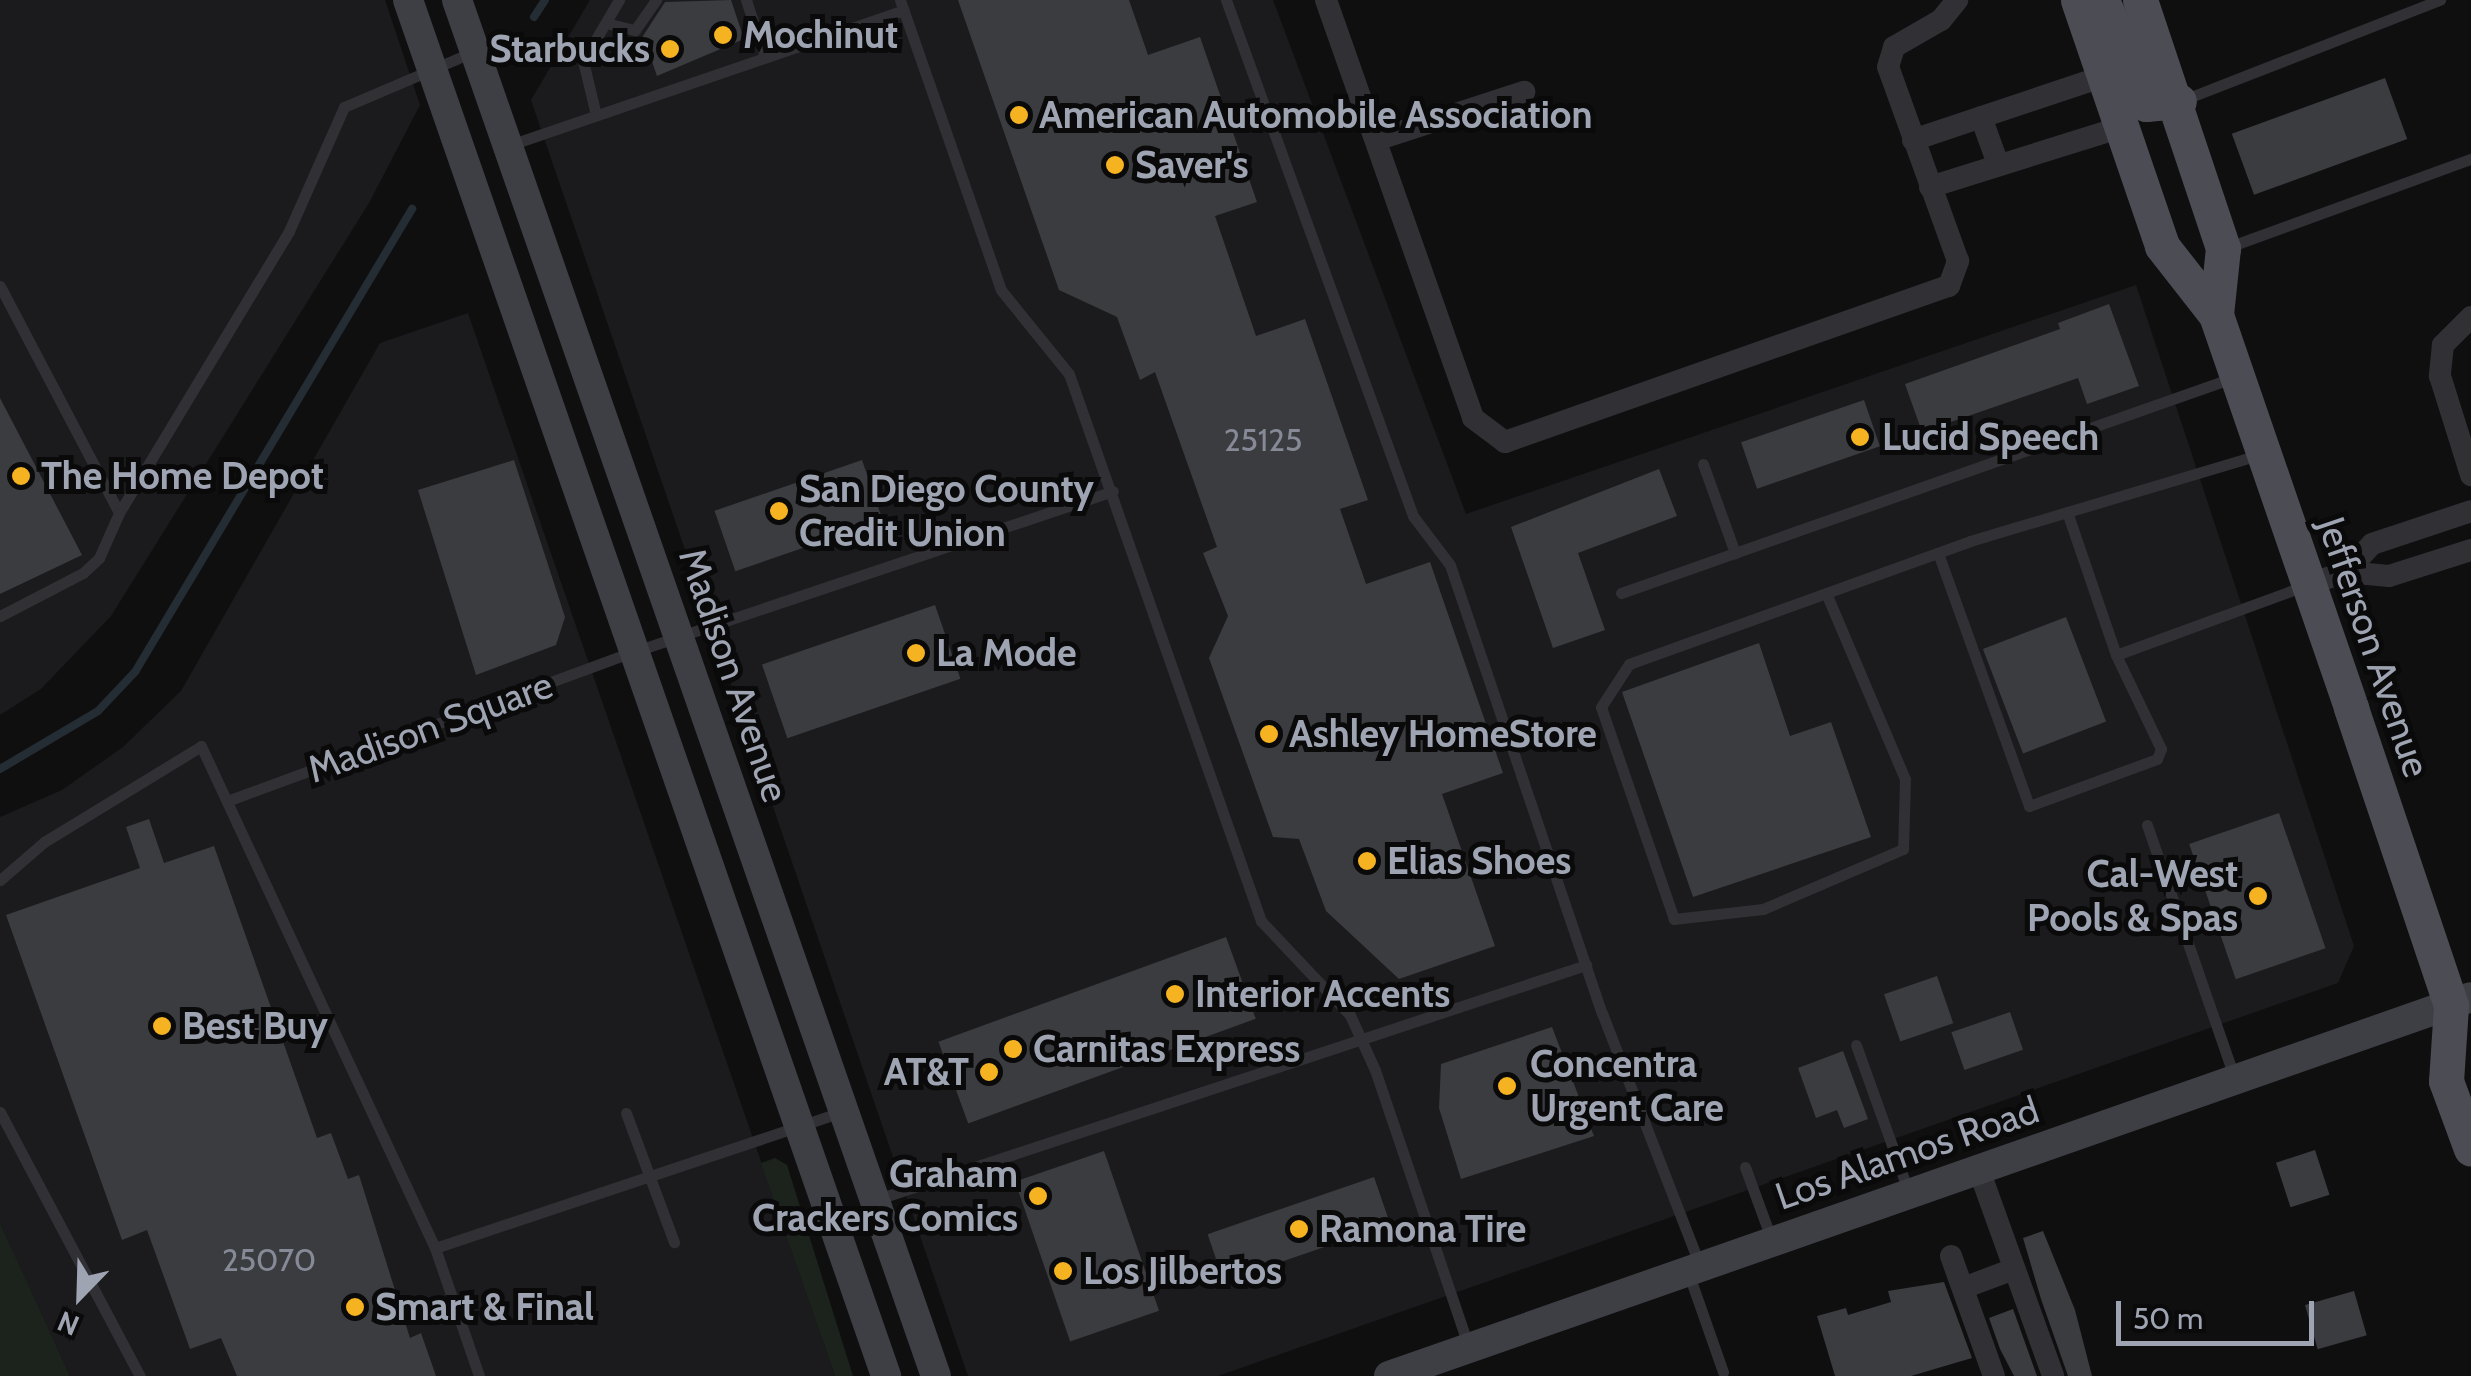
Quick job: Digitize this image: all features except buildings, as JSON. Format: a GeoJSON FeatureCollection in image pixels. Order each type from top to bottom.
{"type":"FeatureCollection","features":[{"type":"Feature","properties":{"kind":"main road"},"geometry":{"type":"LineString","coordinates":[[408,0],[886,1376]]}},
{"type":"Feature","properties":{"kind":"main road","name":"Madison Avenue"},"geometry":{"type":"LineString","coordinates":[[457,0],[936,1376]]}},
{"type":"Feature","properties":{"kind":"main road","name":"Jefferson Avenue"},"geometry":{"type":"LineString","coordinates":[[2078,0],[2162,246],[2216,315],[2262,454],[2466,1009],[2446,1081],[2471,1149]]}},
{"type":"Feature","properties":{"kind":"main road"},"geometry":{"type":"LineString","coordinates":[[2102,0],[2146,104],[2179,101]]}},
{"type":"Feature","properties":{"kind":"main road","name":"Jefferson Avenue"},"geometry":{"type":"LineString","coordinates":[[2140,0],[2179,101],[2224,248],[2216,315]]}},
{"type":"Feature","properties":{"kind":"main road","name":"Los Alamos Road"},"geometry":{"type":"LineString","coordinates":[[1389,1376],[2235,1080],[2466,1009]]}},
{"type":"Feature","properties":{"kind":"street"},"geometry":{"type":"LineString","coordinates":[[1326,0],[1473,418],[1505,442],[1938,293],[1958,274],[1958,262],[1913,140],[1890,57],[1904,37],[1942,20],[1957,0]]}},
{"type":"Feature","properties":{"kind":"street"},"geometry":{"type":"LineString","coordinates":[[1913,140],[2104,76]]}},
{"type":"Feature","properties":{"kind":"street"},"geometry":{"type":"LineString","coordinates":[[1376,140],[1524,92]]}},
{"type":"Feature","properties":{"kind":"street"},"geometry":{"type":"LineString","coordinates":[[1982,117],[1998,164]]}},
{"type":"Feature","properties":{"kind":"street"},"geometry":{"type":"LineString","coordinates":[[1930,187],[2122,128]]}},
{"type":"Feature","properties":{"kind":"street"},"geometry":{"type":"LineString","coordinates":[[2471,317],[2442,345],[2444,392],[2471,474]]}},
{"type":"Feature","properties":{"kind":"street"},"geometry":{"type":"LineString","coordinates":[[2346,572],[2372,544],[2471,511]]}},
{"type":"Feature","properties":{"kind":"street"},"geometry":{"type":"LineString","coordinates":[[2309,584],[2346,572],[2388,576],[2471,550]]}},
{"type":"Feature","properties":{"kind":"street"},"geometry":{"type":"LineString","coordinates":[[1979,1170],[2052,1376]]}},
{"type":"Feature","properties":{"kind":"street"},"geometry":{"type":"LineString","coordinates":[[1952,1256],[1994,1376]]}},
{"type":"Feature","properties":{"kind":"street"},"geometry":{"type":"LineString","coordinates":[[1963,1288],[2014,1268]]}},
{"type":"Feature","properties":{"kind":"lane"},"geometry":{"type":"LineString","coordinates":[[596,115],[583,61],[620,0]]}},
{"type":"Feature","properties":{"kind":"lane"},"geometry":{"type":"LineString","coordinates":[[606,22],[635,30],[656,0]]}},
{"type":"Feature","properties":{"kind":"lane"},"geometry":{"type":"LineString","coordinates":[[746,0],[765,58]]}},
{"type":"Feature","properties":{"kind":"lane"},"geometry":{"type":"LineString","coordinates":[[1226,0],[1413,516],[1450,565],[1694,1269],[1723,1372]]}},
{"type":"Feature","properties":{"kind":"lane"},"geometry":{"type":"LineString","coordinates":[[2179,101],[2440,0]]}},
{"type":"Feature","properties":{"kind":"lane"},"geometry":{"type":"LineString","coordinates":[[509,145],[765,58],[902,5],[1000,290],[1069,374],[1261,921],[1339,996],[1363,1043],[1469,1348]]}},
{"type":"Feature","properties":{"kind":"lane"},"geometry":{"type":"LineString","coordinates":[[0,616],[83,573],[99,558],[119,513],[289,231],[344,107],[475,52]]}},
{"type":"Feature","properties":{"kind":"lane"},"geometry":{"type":"LineString","coordinates":[[2224,248],[2471,159]]}},
{"type":"Feature","properties":{"kind":"lane"},"geometry":{"type":"LineString","coordinates":[[0,286],[119,513]]}},
{"type":"Feature","properties":{"kind":"lane"},"geometry":{"type":"LineString","coordinates":[[1621,593],[2235,376]]}},
{"type":"Feature","properties":{"kind":"lane"},"geometry":{"type":"LineString","coordinates":[[1826,593],[1905,780],[1902,849],[1762,909],[1674,919],[1601,707],[1629,664],[1826,593],[1938,553],[2262,454]]}},
{"type":"Feature","properties":{"kind":"lane"},"geometry":{"type":"LineString","coordinates":[[1703,464],[1735,553]]}},
{"type":"Feature","properties":{"kind":"lane","name":"Madison Square"},"geometry":{"type":"LineString","coordinates":[[227,801],[633,652],[1113,491]]}},
{"type":"Feature","properties":{"kind":"lane"},"geometry":{"type":"LineString","coordinates":[[1938,553],[2029,806],[2158,758],[2161,749],[2116,655],[2067,512]]}},
{"type":"Feature","properties":{"kind":"lane"},"geometry":{"type":"LineString","coordinates":[[2418,528],[2428,563]]}},
{"type":"Feature","properties":{"kind":"lane"},"geometry":{"type":"LineString","coordinates":[[2116,655],[2309,584]]}},
{"type":"Feature","properties":{"kind":"lane"},"geometry":{"type":"LineString","coordinates":[[0,880],[44,842],[202,746],[435,1248],[480,1376]]}},
{"type":"Feature","properties":{"kind":"lane"},"geometry":{"type":"LineString","coordinates":[[2147,825],[2235,1080]]}},
{"type":"Feature","properties":{"kind":"lane"},"geometry":{"type":"LineString","coordinates":[[877,1199],[1363,1043],[1586,965]]}},
{"type":"Feature","properties":{"kind":"lane"},"geometry":{"type":"LineString","coordinates":[[1856,1045],[1910,1194]]}},
{"type":"Feature","properties":{"kind":"lane"},"geometry":{"type":"LineString","coordinates":[[435,1248],[648,1173],[846,1111]]}},
{"type":"Feature","properties":{"kind":"lane"},"geometry":{"type":"LineString","coordinates":[[0,1112],[140,1376]]}},
{"type":"Feature","properties":{"kind":"lane"},"geometry":{"type":"LineString","coordinates":[[626,1113],[674,1242]]}},
{"type":"Feature","properties":{"kind":"lane"},"geometry":{"type":"LineString","coordinates":[[1745,1167],[1772,1242]]}},
{"type":"Feature","properties":{"kind":"shaded area"},"geometry":{"type":"Polygon","coordinates":[[[0,0],[385,0],[420,105],[369,203],[111,616],[41,689],[0,715],[0,0]]]}},
{"type":"Feature","properties":{"kind":"shaded area"},"geometry":{"type":"Polygon","coordinates":[[[590,0],[1273,0],[1466,514],[2136,285],[2354,946],[2338,983],[1218,1376],[968,1376],[531,100],[590,0]]]}},
{"type":"Feature","properties":{"kind":"shaded area"},"geometry":{"type":"Polygon","coordinates":[[[468,313],[835,1376],[70,1376],[0,1223],[0,817],[62,790],[123,747],[181,691],[380,343],[468,313]]]}},
{"type":"Feature","properties":{"kind":"shaded area"},"geometry":{"type":"Polygon","coordinates":[[[775,1158],[787,1165],[853,1376],[835,1376],[761,1163],[775,1158]]]}},
{"type":"Feature","properties":{"kind":"shaded area"},"geometry":{"type":"Polygon","coordinates":[[[0,1223],[24,1275],[70,1376],[0,1376],[0,1223]]]}},
{"type":"Feature","properties":{"kind":"waterway"},"geometry":{"type":"LineString","coordinates":[[534,17],[545,0]]}},
{"type":"Feature","properties":{"kind":"waterway"},"geometry":{"type":"LineString","coordinates":[[0,769],[98,711],[135,672],[412,209]]}},
{"type":"Feature","properties":{"kind":"place","name":"Mochinut"},"geometry":{"type":"Point","coordinates":[723,35]}},
{"type":"Feature","properties":{"kind":"place","name":"Starbucks"},"geometry":{"type":"Point","coordinates":[670,49]}},
{"type":"Feature","properties":{"kind":"place","name":"American Automobile Association"},"geometry":{"type":"Point","coordinates":[1019,115]}},
{"type":"Feature","properties":{"kind":"place","name":"Saver's"},"geometry":{"type":"Point","coordinates":[1115,165]}},
{"type":"Feature","properties":{"kind":"place","name":"Lucid Speech"},"geometry":{"type":"Point","coordinates":[1860,437]}},
{"type":"Feature","properties":{"kind":"place","name":"The Home Depot"},"geometry":{"type":"Point","coordinates":[21,476]}},
{"type":"Feature","properties":{"kind":"place","name":"San Diego County Credit Union"},"geometry":{"type":"Point","coordinates":[779,511]}},
{"type":"Feature","properties":{"kind":"place","name":"La Mode"},"geometry":{"type":"Point","coordinates":[916,653]}},
{"type":"Feature","properties":{"kind":"place","name":"Ashley HomeStore"},"geometry":{"type":"Point","coordinates":[1269,734]}},
{"type":"Feature","properties":{"kind":"place","name":"Elias Shoes"},"geometry":{"type":"Point","coordinates":[1367,861]}},
{"type":"Feature","properties":{"kind":"place","name":"Cal-West Pools & Spas"},"geometry":{"type":"Point","coordinates":[2258,896]}},
{"type":"Feature","properties":{"kind":"place","name":"Interior Accents"},"geometry":{"type":"Point","coordinates":[1175,994]}},
{"type":"Feature","properties":{"kind":"place","name":"Best Buy"},"geometry":{"type":"Point","coordinates":[162,1026]}},
{"type":"Feature","properties":{"kind":"place","name":"Carnitas Express"},"geometry":{"type":"Point","coordinates":[1013,1049]}},
{"type":"Feature","properties":{"kind":"place","name":"AT&T"},"geometry":{"type":"Point","coordinates":[989,1072]}},
{"type":"Feature","properties":{"kind":"place","name":"Concentra Urgent Care"},"geometry":{"type":"Point","coordinates":[1507,1086]}},
{"type":"Feature","properties":{"kind":"place","name":"Graham Crackers Comics"},"geometry":{"type":"Point","coordinates":[1038,1196]}},
{"type":"Feature","properties":{"kind":"place","name":"Ramona Tire"},"geometry":{"type":"Point","coordinates":[1299,1229]}},
{"type":"Feature","properties":{"kind":"place","name":"Los Jilbertos"},"geometry":{"type":"Point","coordinates":[1063,1271]}},
{"type":"Feature","properties":{"kind":"place","name":"Smart & Final"},"geometry":{"type":"Point","coordinates":[355,1307]}}]}
